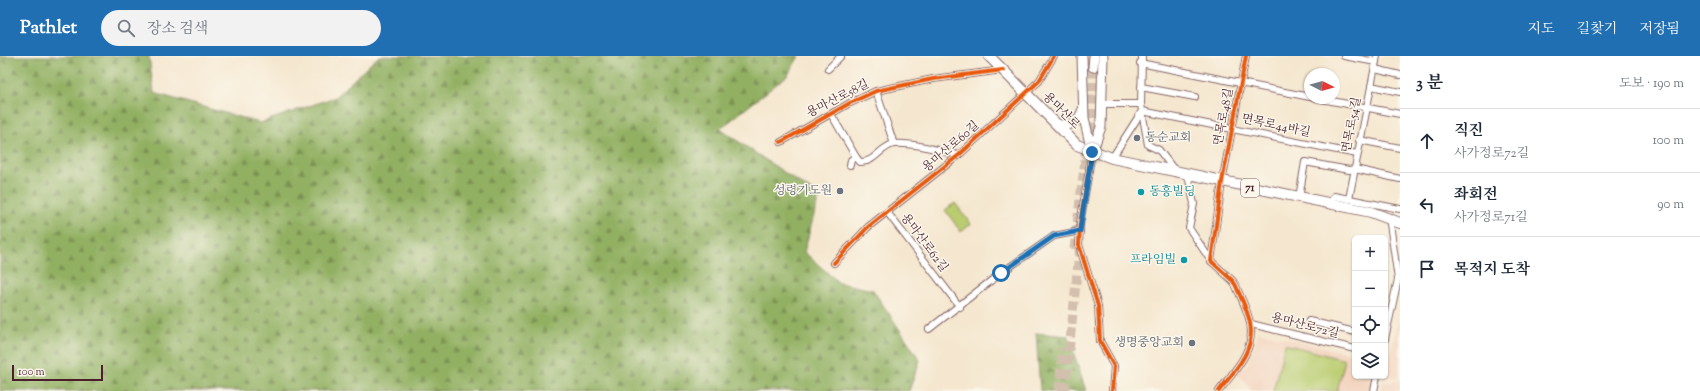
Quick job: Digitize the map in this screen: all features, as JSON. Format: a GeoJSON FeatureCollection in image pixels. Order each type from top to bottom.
{"type":"FeatureCollection","features":[{"type":"Feature","properties":{"kind":"main road","name":"용마산로"},"geometry":{"type":"LineString","coordinates":[[989,56],[1077,145],[1092,152],[1188,175],[1389,217],[1400,223]]}},
{"type":"Feature","properties":{"kind":"main road"},"geometry":{"type":"LineString","coordinates":[[1082,56],[1083,114],[1092,152]]}},
{"type":"Feature","properties":{"kind":"main road"},"geometry":{"type":"LineString","coordinates":[[1087,56],[1090,67],[1094,56]]}},
{"type":"Feature","properties":{"kind":"main road"},"geometry":{"type":"LineString","coordinates":[[1092,152],[1100,134],[1102,118],[1103,56]]}},
{"type":"Feature","properties":{"kind":"main road"},"geometry":{"type":"LineString","coordinates":[[1083,114],[1092,124],[1098,123],[1102,118]]}},
{"type":"Feature","properties":{"kind":"main road"},"geometry":{"type":"LineString","coordinates":[[1055,123],[1064,126],[1071,124],[1083,114]]}},
{"type":"Feature","properties":{"kind":"street"},"geometry":{"type":"LineString","coordinates":[[828,69],[841,56]]}},
{"type":"Feature","properties":{"kind":"street","name":"용마산로60길"},"geometry":{"type":"LineString","coordinates":[[887,212],[958,155],[1039,81],[1054,56]]}},
{"type":"Feature","properties":{"kind":"street"},"geometry":{"type":"LineString","coordinates":[[1142,56],[1140,63],[1141,104],[1148,145],[1159,150],[1176,172]]}},
{"type":"Feature","properties":{"kind":"street","name":"면목로48길"},"geometry":{"type":"LineString","coordinates":[[1211,261],[1222,182],[1246,56]]}},
{"type":"Feature","properties":{"kind":"street"},"geometry":{"type":"LineString","coordinates":[[1344,56],[1377,59]]}},
{"type":"Feature","properties":{"kind":"street","name":"면목로54길"},"geometry":{"type":"LineString","coordinates":[[1348,198],[1377,59]]}},
{"type":"Feature","properties":{"kind":"street"},"geometry":{"type":"LineString","coordinates":[[1140,63],[1304,96]]}},
{"type":"Feature","properties":{"kind":"street"},"geometry":{"type":"LineString","coordinates":[[1375,69],[1400,75]]}},
{"type":"Feature","properties":{"kind":"street","name":"용마산로58길"},"geometry":{"type":"LineString","coordinates":[[781,142],[876,91],[933,79],[1003,70]]}},
{"type":"Feature","properties":{"kind":"street"},"geometry":{"type":"LineString","coordinates":[[1371,86],[1400,92]]}},
{"type":"Feature","properties":{"kind":"street"},"geometry":{"type":"LineString","coordinates":[[1141,87],[1195,97]]}},
{"type":"Feature","properties":{"kind":"street","name":"용마산로58길"},"geometry":{"type":"LineString","coordinates":[[876,91],[894,144]]}},
{"type":"Feature","properties":{"kind":"street"},"geometry":{"type":"LineString","coordinates":[[1340,103],[1400,114]]}},
{"type":"Feature","properties":{"kind":"street"},"geometry":{"type":"LineString","coordinates":[[1102,104],[1141,104]]}},
{"type":"Feature","properties":{"kind":"street"},"geometry":{"type":"LineString","coordinates":[[1112,158],[1142,111]]}},
{"type":"Feature","properties":{"kind":"street","name":"면목로44바길"},"geometry":{"type":"LineString","coordinates":[[1142,111],[1357,154]]}},
{"type":"Feature","properties":{"kind":"street","name":"용마산로58길"},"geometry":{"type":"LineString","coordinates":[[831,114],[856,157]]}},
{"type":"Feature","properties":{"kind":"street"},"geometry":{"type":"LineString","coordinates":[[1359,140],[1400,148]]}},
{"type":"Feature","properties":{"kind":"street"},"geometry":{"type":"LineString","coordinates":[[850,165],[851,160],[856,157],[860,162],[869,162],[894,144],[925,147],[958,155]]}},
{"type":"Feature","properties":{"kind":"street"},"geometry":{"type":"LineString","coordinates":[[1092,152],[1079,245],[1098,306],[1100,341],[1114,367],[1112,391]]}},
{"type":"Feature","properties":{"kind":"street"},"geometry":{"type":"LineString","coordinates":[[1299,198],[1305,162],[1400,179]]}},
{"type":"Feature","properties":{"kind":"street"},"geometry":{"type":"LineString","coordinates":[[1188,175],[1194,204],[1189,228],[1211,261],[1233,281],[1251,324],[1250,340],[1244,360],[1219,391]]}},
{"type":"Feature","properties":{"kind":"street"},"geometry":{"type":"LineString","coordinates":[[1330,204],[1334,196],[1400,209]]}},
{"type":"Feature","properties":{"kind":"street","name":"용마산로62길"},"geometry":{"type":"LineString","coordinates":[[834,263],[862,234],[887,212],[960,307]]}},
{"type":"Feature","properties":{"kind":"street"},"geometry":{"type":"LineString","coordinates":[[1388,320],[1398,279],[1389,217]]}},
{"type":"Feature","properties":{"kind":"street"},"geometry":{"type":"LineString","coordinates":[[929,329],[960,307],[1001,273],[1054,236],[1080,231]]}},
{"type":"Feature","properties":{"kind":"street","name":"용마산로72길"},"geometry":{"type":"LineString","coordinates":[[1309,321],[1352,331]]}},
{"type":"Feature","properties":{"kind":"street","name":"용마산로72길"},"geometry":{"type":"LineString","coordinates":[[1251,324],[1352,349]]}},
{"type":"Feature","properties":{"kind":"street"},"geometry":{"type":"LineString","coordinates":[[1376,379],[1374,390],[1381,391]]}},
{"type":"Feature","properties":{"kind":"shaded area"},"geometry":{"type":"Polygon","coordinates":[[[1400,313],[1400,377],[1388,378],[1388,363],[1400,313]]]}},
{"type":"Feature","properties":{"kind":"shaded area"},"geometry":{"type":"Polygon","coordinates":[[[1259,332],[1352,354],[1352,379],[1373,379],[1371,391],[1252,391],[1247,383],[1237,374],[1248,363],[1259,332]]]}},
{"type":"Feature","properties":{"kind":"shaded area"},"geometry":{"type":"Polygon","coordinates":[[[1400,380],[1400,391],[1380,391],[1382,382],[1400,380]]]}},
{"type":"Feature","properties":{"kind":"green space"},"geometry":{"type":"Polygon","coordinates":[[[0,56],[149,56],[154,93],[260,123],[335,97],[379,56],[799,56],[788,75],[720,129],[819,196],[804,252],[839,283],[873,290],[920,360],[909,391],[0,391],[0,56]]]}},
{"type":"Feature","properties":{"kind":"green space"},"geometry":{"type":"Polygon","coordinates":[[[955,203],[971,224],[961,232],[945,210],[955,203]]]}},
{"type":"Feature","properties":{"kind":"green space"},"geometry":{"type":"Polygon","coordinates":[[[1036,333],[1068,336],[1086,391],[1040,391],[1036,333]]]}},
{"type":"Feature","properties":{"kind":"green space"},"geometry":{"type":"Polygon","coordinates":[[[1285,344],[1345,360],[1337,391],[1273,391],[1285,344]]]}},
{"type":"Feature","properties":{"kind":"tunnel"},"geometry":{"type":"LineString","coordinates":[[1092,145],[1093,67]]}},
{"type":"Feature","properties":{"kind":"tunnel"},"geometry":{"type":"LineString","coordinates":[[1074,249],[1087,143]]}},
{"type":"Feature","properties":{"kind":"tunnel"},"geometry":{"type":"LineString","coordinates":[[1065,391],[1080,243]]}},
{"type":"Feature","properties":{"kind":"tunnel"},"geometry":{"type":"LineString","coordinates":[[1059,391],[1063,348]]}},
{"type":"Feature","properties":{"kind":"cycle path"},"geometry":{"type":"LineString","coordinates":[[834,263],[868,227],[959,155],[1039,81],[1054,56]]}},
{"type":"Feature","properties":{"kind":"cycle path"},"geometry":{"type":"LineString","coordinates":[[1219,391],[1237,369],[1247,352],[1251,333],[1248,314],[1236,286],[1233,281],[1211,261],[1222,182],[1246,56]]}},
{"type":"Feature","properties":{"kind":"cycle path"},"geometry":{"type":"LineString","coordinates":[[781,142],[850,103],[876,91],[933,79],[1003,70]]}},
{"type":"Feature","properties":{"kind":"cycle path"},"geometry":{"type":"LineString","coordinates":[[1092,152],[1080,224],[1079,245],[1098,306],[1100,341],[1114,366],[1112,391]]}},
{"type":"Feature","properties":{"kind":"place","name":"동순교회"},"geometry":{"type":"Point","coordinates":[1137,138]}},
{"type":"Feature","properties":{"kind":"place","name":"성령기도원"},"geometry":{"type":"Point","coordinates":[840,191]}},
{"type":"Feature","properties":{"kind":"place","name":"동흥빌딩"},"geometry":{"type":"Point","coordinates":[1141,192]}},
{"type":"Feature","properties":{"kind":"place","name":"프라임빌"},"geometry":{"type":"Point","coordinates":[1184,260]}},
{"type":"Feature","properties":{"kind":"place","name":"생명중앙교회"},"geometry":{"type":"Point","coordinates":[1192,343]}},
{"type":"Feature","properties":{"kind":"route"},"geometry":{"type":"LineString","coordinates":[[1001,273],[1054,236],[1080,231],[1092,152]]}}]}
